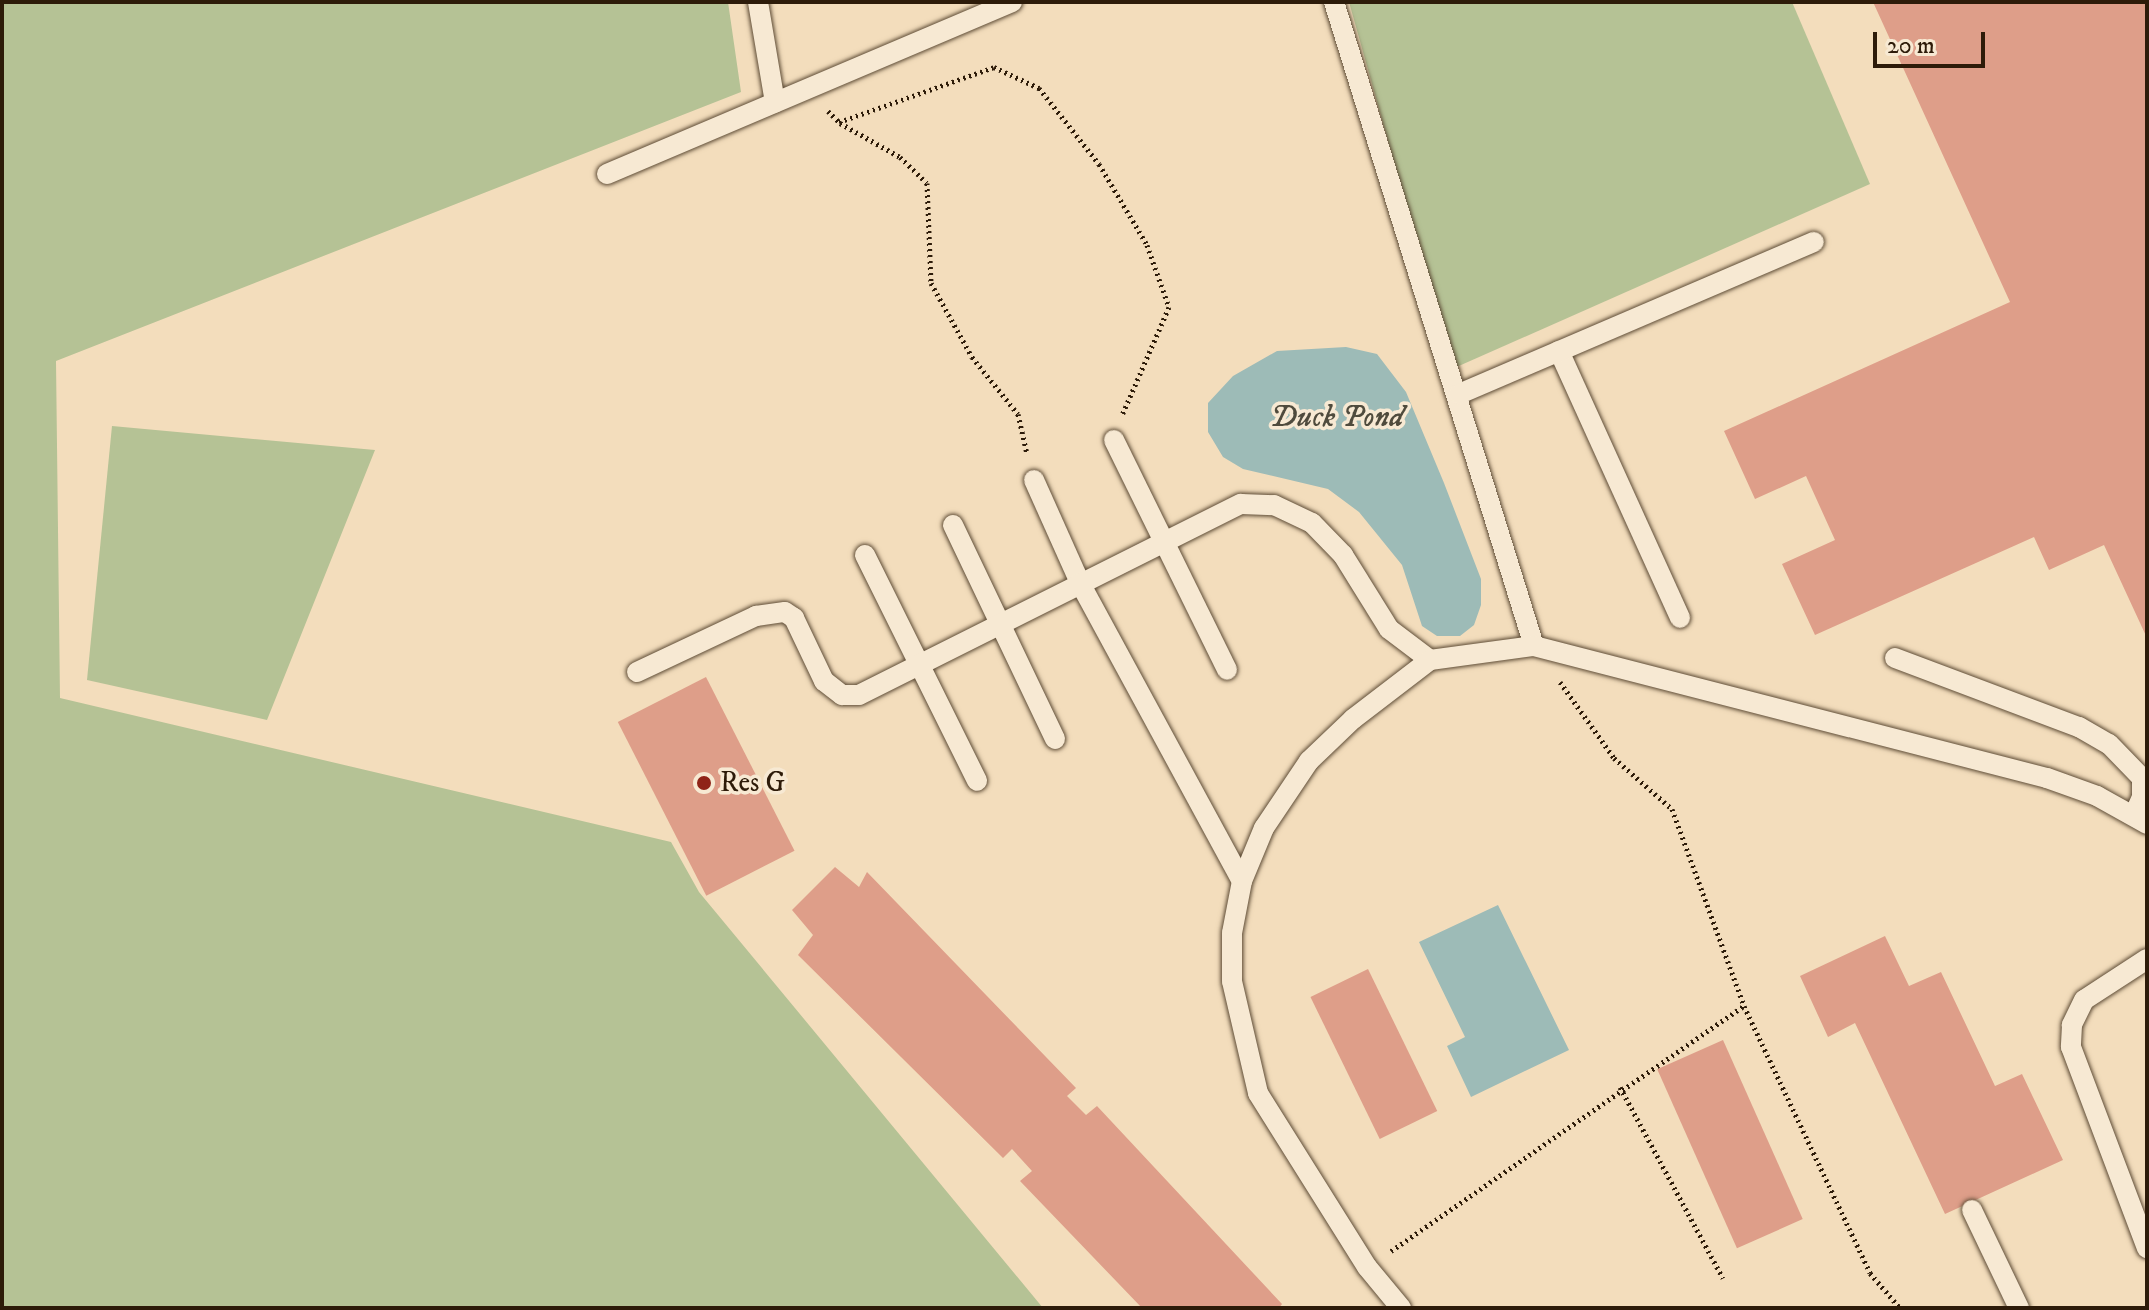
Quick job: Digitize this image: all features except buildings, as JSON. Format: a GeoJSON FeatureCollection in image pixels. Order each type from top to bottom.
{"type":"FeatureCollection","features":[{"type":"Feature","properties":{"kind":"lane"},"geometry":{"type":"LineString","coordinates":[[758,2],[775,103]]}},
{"type":"Feature","properties":{"kind":"lane"},"geometry":{"type":"LineString","coordinates":[[607,174],[1012,2]]}},
{"type":"Feature","properties":{"kind":"lane"},"geometry":{"type":"LineString","coordinates":[[1334,2],[1459,394],[1534,646]]}},
{"type":"Feature","properties":{"kind":"lane"},"geometry":{"type":"LineString","coordinates":[[1459,394],[1814,242]]}},
{"type":"Feature","properties":{"kind":"lane"},"geometry":{"type":"LineString","coordinates":[[1559,351],[1680,618]]}},
{"type":"Feature","properties":{"kind":"lane"},"geometry":{"type":"LineString","coordinates":[[1114,440],[1227,670]]}},
{"type":"Feature","properties":{"kind":"lane"},"geometry":{"type":"LineString","coordinates":[[1034,480],[1080,583],[1242,881]]}},
{"type":"Feature","properties":{"kind":"lane"},"geometry":{"type":"LineString","coordinates":[[637,672],[771,611],[794,618],[824,681],[842,695],[859,695],[1241,504],[1274,505],[1312,523],[1343,555],[1389,629],[1430,660]]}},
{"type":"Feature","properties":{"kind":"lane"},"geometry":{"type":"LineString","coordinates":[[953,525],[1055,739]]}},
{"type":"Feature","properties":{"kind":"lane"},"geometry":{"type":"LineString","coordinates":[[865,555],[977,781]]}},
{"type":"Feature","properties":{"kind":"lane"},"geometry":{"type":"LineString","coordinates":[[1401,1308],[1367,1267],[1258,1093],[1232,981],[1232,933],[1242,881],[1264,828],[1309,761],[1353,719],[1430,660],[1534,646],[1972,757],[2097,796],[2140,820],[2142,778],[2109,744],[2079,727],[1895,658]]}},
{"type":"Feature","properties":{"kind":"lane"},"geometry":{"type":"LineString","coordinates":[[2147,959],[2084,1000],[2072,1025],[2071,1047],[2147,1248]]}},
{"type":"Feature","properties":{"kind":"lane"},"geometry":{"type":"LineString","coordinates":[[1972,1210],[2019,1308]]}},
{"type":"Feature","properties":{"kind":"path"},"geometry":{"type":"LineString","coordinates":[[839,122],[994,67],[1039,88],[1065,116],[1147,245],[1169,307],[1129,392],[1114,440]]}},
{"type":"Feature","properties":{"kind":"path"},"geometry":{"type":"LineString","coordinates":[[806,90],[839,122],[900,157],[927,183],[931,283],[972,357],[1018,414],[1034,480]]}},
{"type":"Feature","properties":{"kind":"path"},"geometry":{"type":"LineString","coordinates":[[1534,646],[1614,758],[1672,809],[1744,1006],[1870,1273],[1900,1308]]}},
{"type":"Feature","properties":{"kind":"path"},"geometry":{"type":"LineString","coordinates":[[1367,1267],[1620,1087],[1744,1006]]}},
{"type":"Feature","properties":{"kind":"path"},"geometry":{"type":"LineString","coordinates":[[1620,1087],[1723,1278]]}},
{"type":"Feature","properties":{"kind":"green space"},"geometry":{"type":"Polygon","coordinates":[[[2,2],[728,2],[741,92],[56,361],[60,698],[671,842],[699,892],[1043,1308],[2,1308],[2,2]]]}},
{"type":"Feature","properties":{"kind":"green space"},"geometry":{"type":"Polygon","coordinates":[[[1349,2],[1792,2],[1870,184],[1452,369],[1349,2]]]}},
{"type":"Feature","properties":{"kind":"green space"},"geometry":{"type":"Polygon","coordinates":[[[112,426],[375,450],[267,720],[87,680],[112,426]]]}},
{"type":"Feature","properties":{"kind":"water","name":"Duck Pond"},"geometry":{"type":"Polygon","coordinates":[[[1346,347],[1377,354],[1406,392],[1444,483],[1481,579],[1481,605],[1474,625],[1460,636],[1437,636],[1422,626],[1402,565],[1359,512],[1328,489],[1243,469],[1223,457],[1208,432],[1208,403],[1233,376],[1277,351],[1346,347]]]}},
{"type":"Feature","properties":{"kind":"water"},"geometry":{"type":"Polygon","coordinates":[[[1498,905],[1569,1050],[1471,1097],[1447,1046],[1465,1037],[1419,942],[1498,905]]]}},
{"type":"Feature","properties":{"kind":"place","name":"Res G"},"geometry":{"type":"Point","coordinates":[704,783]}}]}
